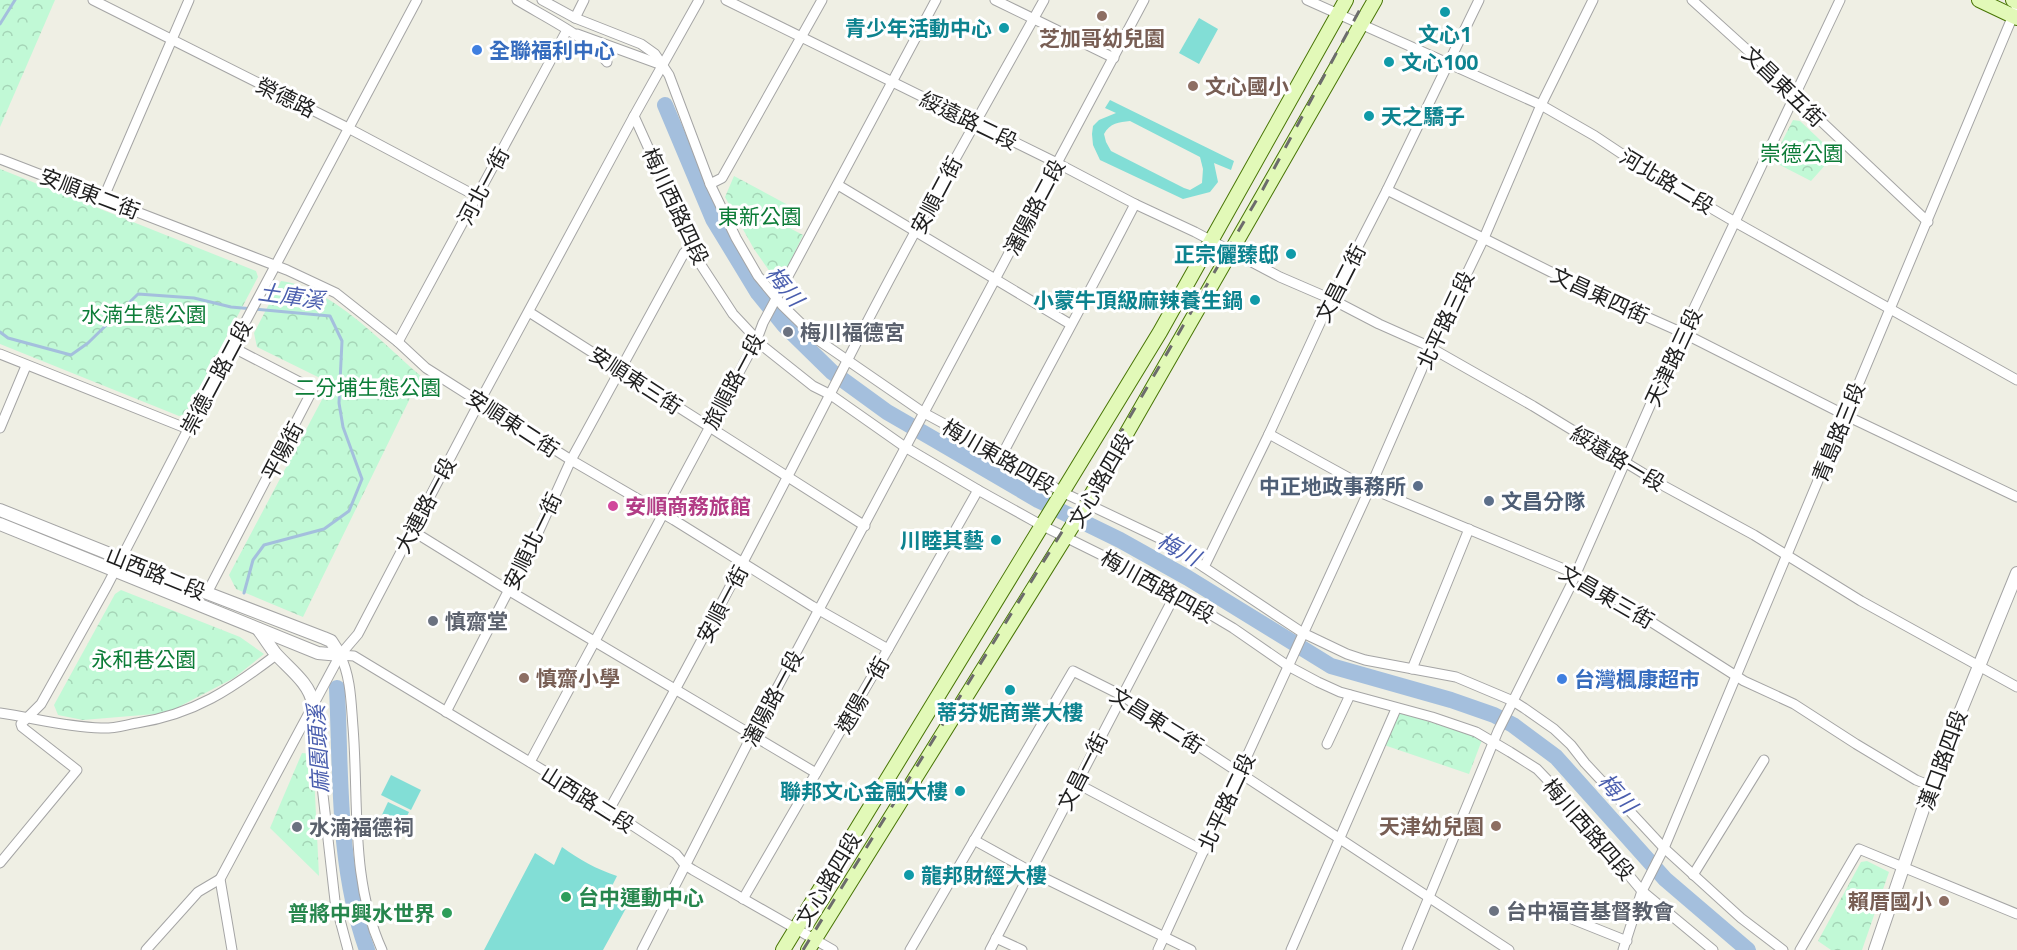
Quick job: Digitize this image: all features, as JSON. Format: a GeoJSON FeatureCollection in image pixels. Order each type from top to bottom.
{"type":"FeatureCollection","features":[{"type":"Feature","properties":{"kind":"main road","name":"文心路四段"},"geometry":{"type":"LineString","coordinates":[[783,950],[1160,332],[1346,0]]}},
{"type":"Feature","properties":{"kind":"main road","name":"文心路四段"},"geometry":{"type":"LineString","coordinates":[[811,945],[1086,504],[1375,0]]}},
{"type":"Feature","properties":{"kind":"main road"},"geometry":{"type":"LineString","coordinates":[[1978,0],[2015,8]]}},
{"type":"Feature","properties":{"kind":"street","name":"榮德路"},"geometry":{"type":"LineString","coordinates":[[93,0],[348,128],[478,197]]}},
{"type":"Feature","properties":{"kind":"street"},"geometry":{"type":"LineString","coordinates":[[103,199],[189,0]]}},
{"type":"Feature","properties":{"kind":"street","name":"崇德二路二段"},"geometry":{"type":"LineString","coordinates":[[27,718],[41,704],[115,570],[417,0]]}},
{"type":"Feature","properties":{"kind":"street"},"geometry":{"type":"LineString","coordinates":[[517,0],[567,30],[602,55],[607,62]]}},
{"type":"Feature","properties":{"kind":"street","name":"梅川東路四段"},"geometry":{"type":"LineString","coordinates":[[542,0],[575,18],[641,44],[655,54],[669,75],[710,184],[736,238],[775,302],[818,340],[924,413],[1002,455],[1062,492],[1163,540],[1301,637],[1365,660],[1456,677],[1513,701],[1554,729],[1664,848],[1741,918],[1784,950]]}},
{"type":"Feature","properties":{"kind":"street"},"geometry":{"type":"LineString","coordinates":[[575,18],[584,0]]}},
{"type":"Feature","properties":{"kind":"street","name":"大連路一段"},"geometry":{"type":"LineString","coordinates":[[220,879],[340,655],[358,634],[480,401],[699,0]]}},
{"type":"Feature","properties":{"kind":"street","name":"綏遠路二段"},"geometry":{"type":"LineString","coordinates":[[726,0],[1212,241]]}},
{"type":"Feature","properties":{"kind":"street"},"geometry":{"type":"LineString","coordinates":[[710,184],[722,178],[803,38],[822,0]]}},
{"type":"Feature","properties":{"kind":"street","name":"旅順路一段"},"geometry":{"type":"LineString","coordinates":[[530,762],[758,339],[763,323],[936,0]]}},
{"type":"Feature","properties":{"kind":"street"},"geometry":{"type":"LineString","coordinates":[[995,0],[1114,58]]}},
{"type":"Feature","properties":{"kind":"street","name":"安順二街"},"geometry":{"type":"LineString","coordinates":[[831,395],[916,232],[1044,0]]}},
{"type":"Feature","properties":{"kind":"street","name":"瀋陽路二段"},"geometry":{"type":"LineString","coordinates":[[905,447],[1144,0]]}},
{"type":"Feature","properties":{"kind":"street","name":"河北路二段"},"geometry":{"type":"LineString","coordinates":[[1307,0],[1541,105],[1595,135],[1646,170],[1736,222],[2017,380]]}},
{"type":"Feature","properties":{"kind":"street","name":"文昌二街"},"geometry":{"type":"LineString","coordinates":[[1204,567],[1269,434],[1331,298],[1388,190],[1479,0]]}},
{"type":"Feature","properties":{"kind":"street","name":"北平路三段"},"geometry":{"type":"LineString","coordinates":[[1294,654],[1370,489],[1431,348],[1484,238],[1541,105],[1593,0]]}},
{"type":"Feature","properties":{"kind":"street","name":"文昌東五街"},"geometry":{"type":"LineString","coordinates":[[1692,0],[1928,222]]}},
{"type":"Feature","properties":{"kind":"street","name":"天津路三段"},"geometry":{"type":"LineString","coordinates":[[1407,950],[1499,729],[1576,574],[1683,333],[1840,0]]}},
{"type":"Feature","properties":{"kind":"street","name":"青島路三段"},"geometry":{"type":"LineString","coordinates":[[1625,946],[1642,891],[1664,848],[1788,555],[2015,8]]}},
{"type":"Feature","properties":{"kind":"street"},"geometry":{"type":"LineString","coordinates":[[567,30],[662,65]]}},
{"type":"Feature","properties":{"kind":"street","name":"河北一街"},"geometry":{"type":"LineString","coordinates":[[398,342],[567,30]]}},
{"type":"Feature","properties":{"kind":"street","name":"梅川西路四段"},"geometry":{"type":"LineString","coordinates":[[634,116],[690,247],[734,314],[764,347],[813,386],[831,395],[905,447],[978,490],[1041,525],[1176,593],[1233,628],[1288,666],[1318,682],[1350,695],[1432,717],[1476,732],[1494,742],[1537,769],[1561,794],[1642,891],[1713,950]]}},
{"type":"Feature","properties":{"kind":"street","name":"安順東二街"},"geometry":{"type":"LineString","coordinates":[[0,159],[276,266],[336,293],[398,342],[426,368],[571,460],[888,650]]}},
{"type":"Feature","properties":{"kind":"street"},"geometry":{"type":"LineString","coordinates":[[838,186],[1070,324]]}},
{"type":"Feature","properties":{"kind":"street","name":"文昌東四街"},"geometry":{"type":"LineString","coordinates":[[1388,190],[1593,293],[1683,333],[2017,497]]}},
{"type":"Feature","properties":{"kind":"street"},"geometry":{"type":"LineString","coordinates":[[1002,455],[1070,324],[1089,295],[1135,204]]}},
{"type":"Feature","properties":{"kind":"street","name":"綏遠路一段"},"geometry":{"type":"LineString","coordinates":[[1212,241],[1280,277],[1331,298],[1431,348],[1788,555],[1861,601],[2017,687]]}},
{"type":"Feature","properties":{"kind":"street","name":"安順北一街"},"geometry":{"type":"LineString","coordinates":[[446,712],[537,535],[571,460],[684,253],[690,247]]}},
{"type":"Feature","properties":{"kind":"street","name":"安順東三街"},"geometry":{"type":"LineString","coordinates":[[529,312],[865,526]]}},
{"type":"Feature","properties":{"kind":"street","name":"平陽街"},"geometry":{"type":"LineString","coordinates":[[207,593],[313,389],[232,347]]}},
{"type":"Feature","properties":{"kind":"street"},"geometry":{"type":"LineString","coordinates":[[0,354],[188,429]]}},
{"type":"Feature","properties":{"kind":"street"},"geometry":{"type":"LineString","coordinates":[[0,428],[26,366]]}},
{"type":"Feature","properties":{"kind":"street","name":"安順一街"},"geometry":{"type":"LineString","coordinates":[[609,810],[743,564],[831,395]]}},
{"type":"Feature","properties":{"kind":"street","name":"文昌東三街"},"geometry":{"type":"LineString","coordinates":[[1269,434],[1370,489],[1576,574],[1744,681],[1794,704],[1916,780],[1931,786]]}},
{"type":"Feature","properties":{"kind":"street","name":"瀋陽路一段"},"geometry":{"type":"LineString","coordinates":[[642,950],[752,735],[905,447]]}},
{"type":"Feature","properties":{"kind":"street","name":"遼陽一街"},"geometry":{"type":"LineString","coordinates":[[743,899],[978,490]]}},
{"type":"Feature","properties":{"kind":"street","name":"山西路二段"},"geometry":{"type":"LineString","coordinates":[[0,510],[331,641],[340,655]]}},
{"type":"Feature","properties":{"kind":"street","name":"山西路二段"},"geometry":{"type":"LineString","coordinates":[[0,524],[318,653],[354,656],[609,810],[676,854],[685,865],[797,930],[811,945],[833,950]]}},
{"type":"Feature","properties":{"kind":"street"},"geometry":{"type":"LineString","coordinates":[[1412,669],[1469,529]]}},
{"type":"Feature","properties":{"kind":"street"},"geometry":{"type":"LineString","coordinates":[[411,530],[816,773]]}},
{"type":"Feature","properties":{"kind":"street","name":"漢口路四段"},"geometry":{"type":"LineString","coordinates":[[1875,950],[1931,786],[2017,573]]}},
{"type":"Feature","properties":{"kind":"street","name":"文昌一街"},"geometry":{"type":"LineString","coordinates":[[990,950],[1176,593]]}},
{"type":"Feature","properties":{"kind":"street"},"geometry":{"type":"LineString","coordinates":[[257,628],[313,699],[335,901],[348,950]]}},
{"type":"Feature","properties":{"kind":"street"},"geometry":{"type":"LineString","coordinates":[[0,712],[79,727],[104,728],[146,722],[201,705],[232,688],[276,654]]}},
{"type":"Feature","properties":{"kind":"street","name":"北平路二段"},"geometry":{"type":"LineString","coordinates":[[1158,950],[1294,654]]}},
{"type":"Feature","properties":{"kind":"street"},"geometry":{"type":"LineString","coordinates":[[340,655],[346,668],[350,695],[354,743],[356,830],[362,882],[382,950]]}},
{"type":"Feature","properties":{"kind":"street","name":"文昌東二街"},"geometry":{"type":"LineString","coordinates":[[910,950],[1072,671],[1121,695],[1509,950]]}},
{"type":"Feature","properties":{"kind":"street"},"geometry":{"type":"LineString","coordinates":[[1327,744],[1350,695]]}},
{"type":"Feature","properties":{"kind":"street"},"geometry":{"type":"LineString","coordinates":[[1291,950],[1396,709]]}},
{"type":"Feature","properties":{"kind":"street"},"geometry":{"type":"LineString","coordinates":[[0,863],[77,770],[22,727],[21,724],[27,718]]}},
{"type":"Feature","properties":{"kind":"street"},"geometry":{"type":"LineString","coordinates":[[1694,875],[1764,759]]}},
{"type":"Feature","properties":{"kind":"street"},"geometry":{"type":"LineString","coordinates":[[1076,783],[1204,850]]}},
{"type":"Feature","properties":{"kind":"street"},"geometry":{"type":"LineString","coordinates":[[974,840],[1030,871],[1191,950]]}},
{"type":"Feature","properties":{"kind":"street"},"geometry":{"type":"LineString","coordinates":[[1800,950],[1859,849],[2017,914]]}},
{"type":"Feature","properties":{"kind":"street"},"geometry":{"type":"LineString","coordinates":[[146,950],[198,892],[220,879],[232,950]]}},
{"type":"Feature","properties":{"kind":"street"},"geometry":{"type":"LineString","coordinates":[[1572,919],[1625,946]]}},
{"type":"Feature","properties":{"kind":"street"},"geometry":{"type":"LineString","coordinates":[[996,938],[1022,950]]}},
{"type":"Feature","properties":{"kind":"green space"},"geometry":{"type":"Polygon","coordinates":[[[0,0],[55,0],[0,127],[0,0]]]}},
{"type":"Feature","properties":{"kind":"green space","name":"崇德公園"},"geometry":{"type":"Polygon","coordinates":[[[1793,120],[1800,121],[1835,154],[1811,181],[1772,161],[1793,120]]]}},
{"type":"Feature","properties":{"kind":"green space","name":"水湳生態公園"},"geometry":{"type":"Polygon","coordinates":[[[0,169],[256,271],[258,277],[186,414],[179,416],[0,344],[0,169]]]}},
{"type":"Feature","properties":{"kind":"green space","name":"東新公園"},"geometry":{"type":"Polygon","coordinates":[[[734,176],[788,205],[780,223],[803,235],[783,277],[775,279],[754,249],[725,197],[734,176]]]}},
{"type":"Feature","properties":{"kind":"green space","name":"二分埔生態公園"},"geometry":{"type":"Polygon","coordinates":[[[281,281],[300,285],[338,305],[421,376],[303,617],[236,589],[229,575],[326,392],[322,379],[257,347],[254,333],[281,281]]]}},
{"type":"Feature","properties":{"kind":"green space","name":"永和巷公園"},"geometry":{"type":"Polygon","coordinates":[[[121,590],[240,637],[264,654],[234,678],[167,713],[83,720],[58,715],[54,705],[115,594],[121,590]]]}},
{"type":"Feature","properties":{"kind":"green space"},"geometry":{"type":"Polygon","coordinates":[[[1398,712],[1482,740],[1469,774],[1384,745],[1398,712]]]}},
{"type":"Feature","properties":{"kind":"green space"},"geometry":{"type":"Polygon","coordinates":[[[302,753],[313,754],[319,876],[270,828],[302,753]]]}},
{"type":"Feature","properties":{"kind":"green space"},"geometry":{"type":"Polygon","coordinates":[[[1867,861],[1889,872],[1862,950],[1831,950],[1818,941],[1861,862],[1867,861]]]}},
{"type":"Feature","properties":{"kind":"shaded area"},"geometry":{"type":"Polygon","coordinates":[[[1199,18],[1218,29],[1199,64],[1179,53],[1199,18]]]}},
{"type":"Feature","properties":{"kind":"shaded area"},"geometry":{"type":"Polygon","coordinates":[[[1110,100],[1234,161],[1231,170],[1214,163],[1218,182],[1210,192],[1183,199],[1100,160],[1093,145],[1093,126],[1099,120],[1116,113],[1105,108],[1110,100]],[[1130,121],[1112,125],[1104,134],[1111,151],[1190,190],[1202,183],[1203,169],[1200,157],[1130,121]]]}},
{"type":"Feature","properties":{"kind":"shaded area"},"geometry":{"type":"Polygon","coordinates":[[[391,775],[421,790],[411,810],[381,795],[391,775]]]}},
{"type":"Feature","properties":{"kind":"shaded area"},"geometry":{"type":"Polygon","coordinates":[[[388,802],[409,812],[400,830],[380,819],[388,802]]]}},
{"type":"Feature","properties":{"kind":"shaded area","name":"台中運動中心"},"geometry":{"type":"Polygon","coordinates":[[[562,847],[588,864],[617,876],[609,892],[630,901],[603,950],[484,950],[535,853],[554,865],[562,847]]]}},
{"type":"Feature","properties":{"kind":"waterway","name":"土庫溪"},"geometry":{"type":"LineString","coordinates":[[0,24],[15,0]]}},
{"type":"Feature","properties":{"kind":"waterway","name":"梅川"},"geometry":{"type":"LineString","coordinates":[[665,105],[713,219],[758,293],[784,325],[832,372],[887,412],[1038,500],[1120,540],[1188,578],[1331,666],[1451,700],[1494,715],[1513,725],[1556,757],[1665,879],[1748,950]]}},
{"type":"Feature","properties":{"kind":"waterway","name":"土庫溪"},"geometry":{"type":"LineString","coordinates":[[0,332],[8,338],[71,355],[88,343],[138,294],[194,298],[231,307],[330,316],[342,341],[339,403],[343,427],[362,479],[349,511],[324,529],[264,545],[253,560],[244,593]]}},
{"type":"Feature","properties":{"kind":"waterway","name":"麻園頭溪"},"geometry":{"type":"LineString","coordinates":[[337,688],[345,854],[357,918],[367,950]]}},
{"type":"Feature","properties":{"kind":"railway"},"geometry":{"type":"LineString","coordinates":[[803,950],[1073,514],[1263,189],[1365,0]]}},
{"type":"Feature","properties":{"kind":"place","name":"文心1"},"geometry":{"type":"Point","coordinates":[1445,12]}},
{"type":"Feature","properties":{"kind":"place","name":"芝加哥幼兒園"},"geometry":{"type":"Point","coordinates":[1102,16]}},
{"type":"Feature","properties":{"kind":"place","name":"青少年活動中心"},"geometry":{"type":"Point","coordinates":[1004,28]}},
{"type":"Feature","properties":{"kind":"place","name":"全聯福利中心"},"geometry":{"type":"Point","coordinates":[477,50]}},
{"type":"Feature","properties":{"kind":"place","name":"文心100"},"geometry":{"type":"Point","coordinates":[1389,62]}},
{"type":"Feature","properties":{"kind":"place","name":"文心國小"},"geometry":{"type":"Point","coordinates":[1193,86]}},
{"type":"Feature","properties":{"kind":"place","name":"天之驕子"},"geometry":{"type":"Point","coordinates":[1369,116]}},
{"type":"Feature","properties":{"kind":"place","name":"正宗儷臻邸"},"geometry":{"type":"Point","coordinates":[1291,254]}},
{"type":"Feature","properties":{"kind":"place","name":"小蒙牛頂級麻辣養生鍋"},"geometry":{"type":"Point","coordinates":[1255,300]}},
{"type":"Feature","properties":{"kind":"place","name":"梅川福德宮"},"geometry":{"type":"Point","coordinates":[788,332]}},
{"type":"Feature","properties":{"kind":"place","name":"中正地政事務所"},"geometry":{"type":"Point","coordinates":[1418,486]}},
{"type":"Feature","properties":{"kind":"place","name":"文昌分隊"},"geometry":{"type":"Point","coordinates":[1489,501]}},
{"type":"Feature","properties":{"kind":"place","name":"安順商務旅館"},"geometry":{"type":"Point","coordinates":[613,506]}},
{"type":"Feature","properties":{"kind":"place","name":"川睦其藝"},"geometry":{"type":"Point","coordinates":[996,540]}},
{"type":"Feature","properties":{"kind":"place","name":"慎齋堂"},"geometry":{"type":"Point","coordinates":[433,621]}},
{"type":"Feature","properties":{"kind":"place","name":"慎齋小學"},"geometry":{"type":"Point","coordinates":[524,678]}},
{"type":"Feature","properties":{"kind":"place","name":"台灣楓康超市"},"geometry":{"type":"Point","coordinates":[1562,679]}},
{"type":"Feature","properties":{"kind":"place","name":"蒂芬妮商業大樓"},"geometry":{"type":"Point","coordinates":[1010,690]}},
{"type":"Feature","properties":{"kind":"place","name":"聯邦文心金融大樓"},"geometry":{"type":"Point","coordinates":[960,791]}},
{"type":"Feature","properties":{"kind":"place","name":"天津幼兒園"},"geometry":{"type":"Point","coordinates":[1496,826]}},
{"type":"Feature","properties":{"kind":"place","name":"水湳福德祠"},"geometry":{"type":"Point","coordinates":[297,827]}},
{"type":"Feature","properties":{"kind":"place","name":"龍邦財經大樓"},"geometry":{"type":"Point","coordinates":[909,875]}},
{"type":"Feature","properties":{"kind":"place","name":"台中運動中心"},"geometry":{"type":"Point","coordinates":[566,897]}},
{"type":"Feature","properties":{"kind":"place","name":"賴厝國小"},"geometry":{"type":"Point","coordinates":[1944,901]}},
{"type":"Feature","properties":{"kind":"place","name":"台中福音基督教會"},"geometry":{"type":"Point","coordinates":[1494,911]}},
{"type":"Feature","properties":{"kind":"place","name":"普將中興水世界"},"geometry":{"type":"Point","coordinates":[447,913]}}]}
